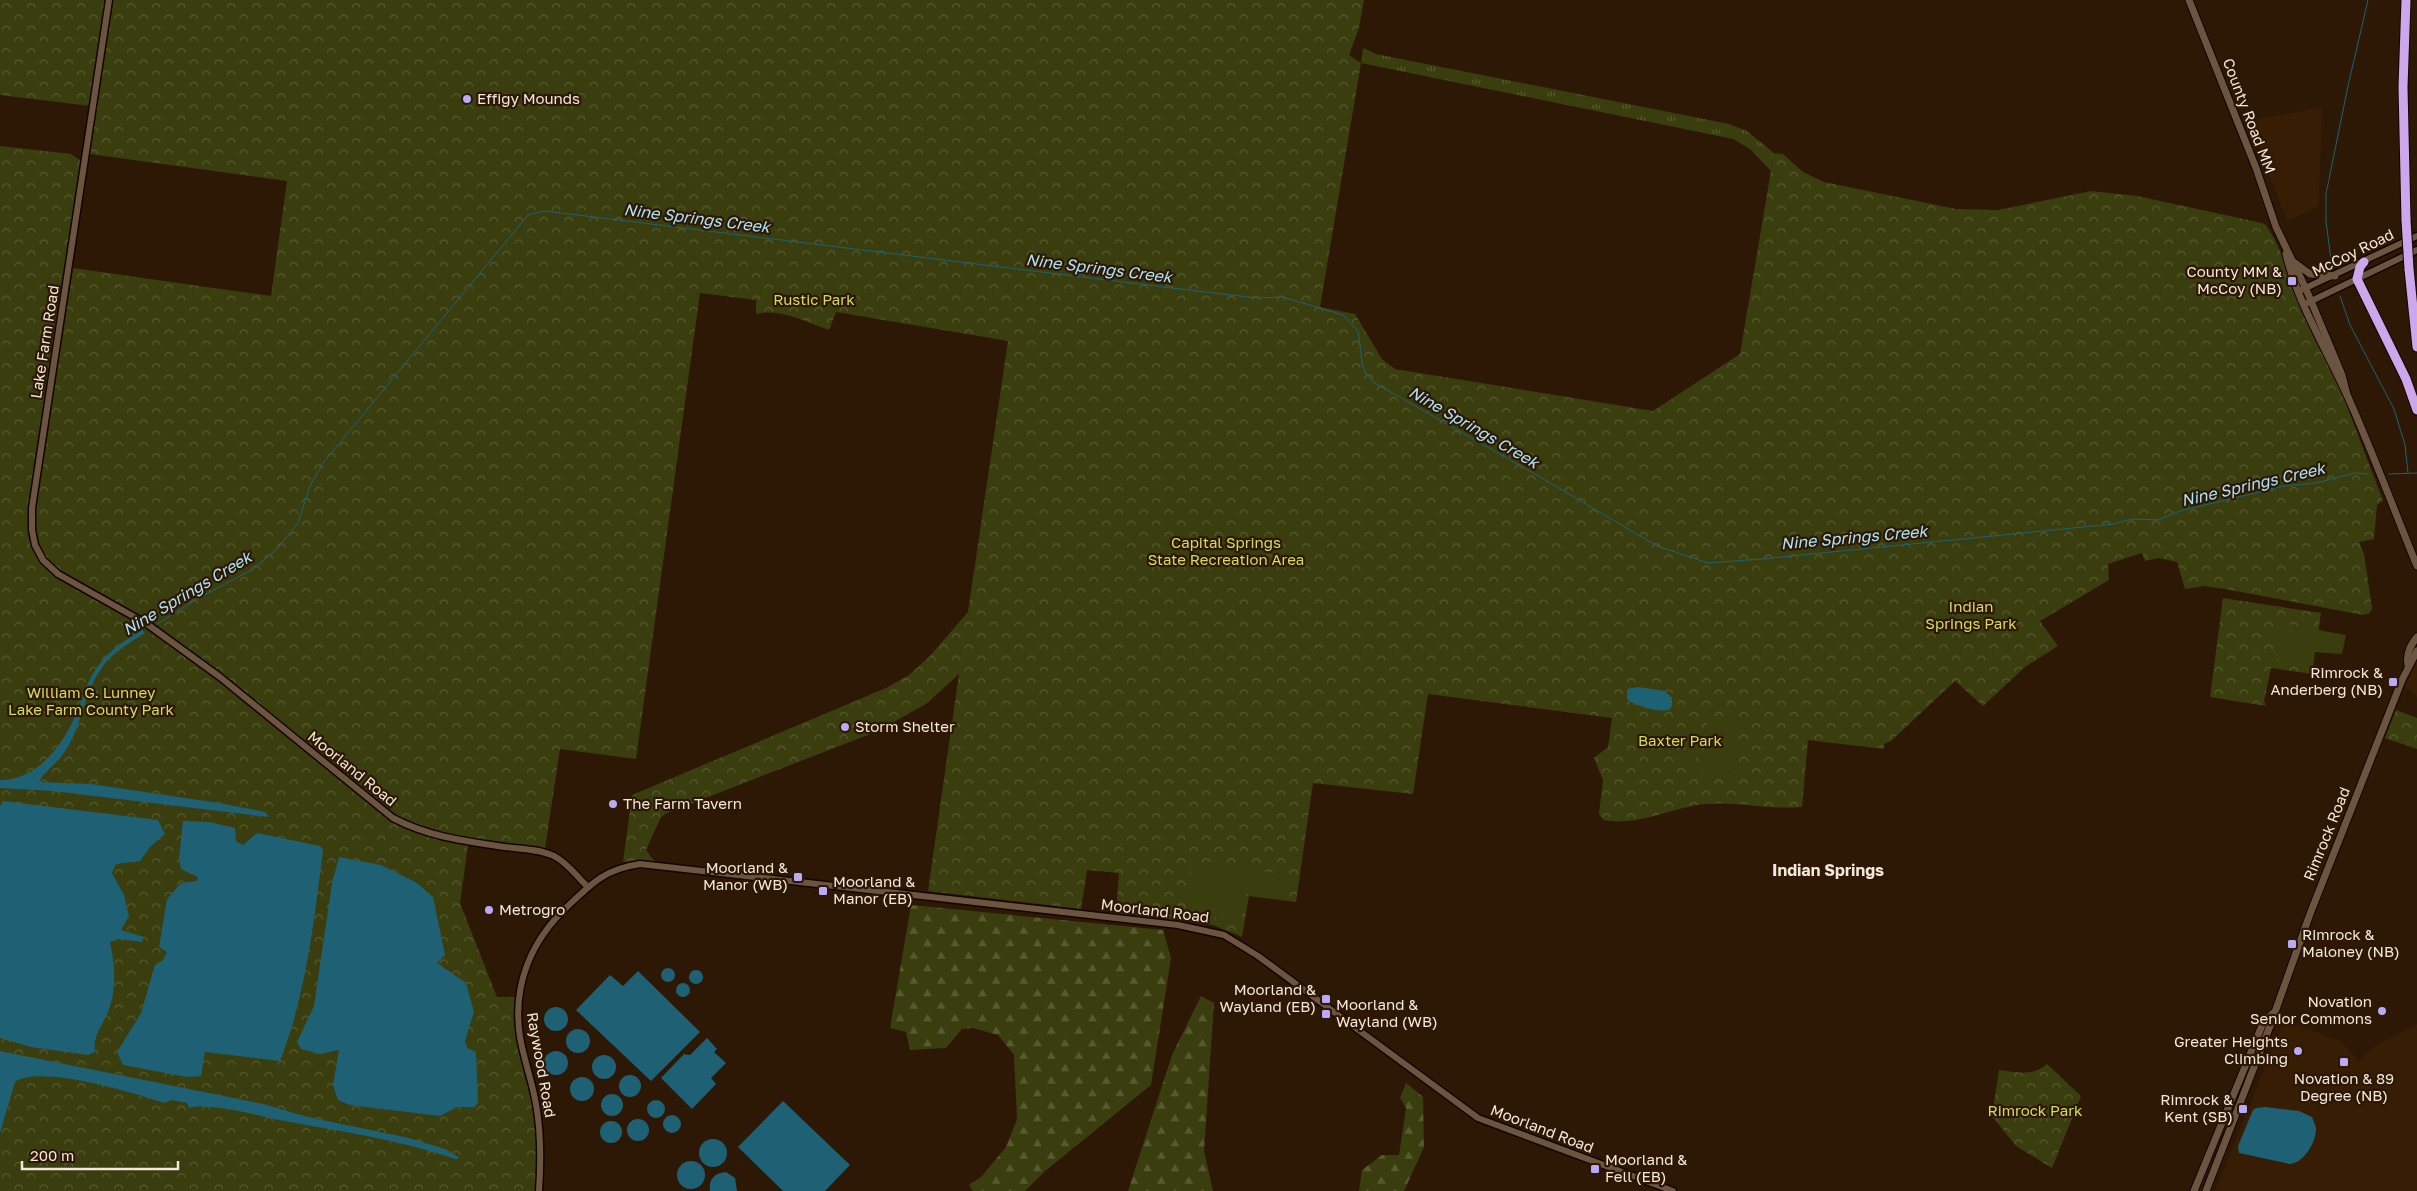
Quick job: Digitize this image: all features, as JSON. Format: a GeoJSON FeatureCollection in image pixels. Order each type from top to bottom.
{"type":"FeatureCollection","features":[{"type":"Feature","properties":{"kind":"highway"},"geometry":{"type":"LineString","coordinates":[[2406,0],[2403,87],[2406,220],[2417,347]]}},
{"type":"Feature","properties":{"kind":"highway"},"geometry":{"type":"LineString","coordinates":[[2364,262],[2360,267],[2357,279],[2406,379],[2417,410]]}},
{"type":"Feature","properties":{"kind":"main road","name":"County Road MM"},"geometry":{"type":"LineString","coordinates":[[2189,0],[2283,242],[2289,266],[2303,290]]}},
{"type":"Feature","properties":{"kind":"main road","name":"County Road MM"},"geometry":{"type":"LineString","coordinates":[[2283,242],[2295,264],[2308,303],[2342,375],[2347,395],[2417,566]]}},
{"type":"Feature","properties":{"kind":"main road"},"geometry":{"type":"LineString","coordinates":[[2295,264],[2310,274],[2335,276]]}},
{"type":"Feature","properties":{"kind":"main road","name":"Rimrock Road"},"geometry":{"type":"LineString","coordinates":[[2408,665],[2407,657],[2411,645],[2417,637]]}},
{"type":"Feature","properties":{"kind":"main road","name":"Rimrock Road"},"geometry":{"type":"LineString","coordinates":[[2206,1191],[2408,665],[2413,660],[2417,651]]}},
{"type":"Feature","properties":{"kind":"main road","name":"Rimrock Road"},"geometry":{"type":"LineString","coordinates":[[2194,1191],[2263,1023],[2273,1013]]}},
{"type":"Feature","properties":{"kind":"street","name":"Lake Farm Road"},"geometry":{"type":"LineString","coordinates":[[109,0],[38,469],[32,530],[35,545],[43,560],[58,574],[151,627]]}},
{"type":"Feature","properties":{"kind":"street","name":"McCoy Road"},"geometry":{"type":"LineString","coordinates":[[2303,290],[2417,236]]}},
{"type":"Feature","properties":{"kind":"street","name":"McCoy Road"},"geometry":{"type":"LineString","coordinates":[[2308,303],[2417,250]]}},
{"type":"Feature","properties":{"kind":"street","name":"Moorland Road"},"geometry":{"type":"LineString","coordinates":[[151,627],[244,695],[393,818],[422,832],[443,838],[541,852],[553,856],[563,862],[588,888]]}},
{"type":"Feature","properties":{"kind":"street","name":"Moorland Road"},"geometry":{"type":"LineString","coordinates":[[622,867],[640,864],[1178,925],[1224,935],[1258,956],[1478,1118],[1673,1191]]}},
{"type":"Feature","properties":{"kind":"street","name":"Raywood Road"},"geometry":{"type":"LineString","coordinates":[[539,1191],[539,1128],[536,1104],[520,1038],[518,1018],[520,986],[531,954],[546,929],[602,875],[622,867]]}},
{"type":"Feature","properties":{"kind":"shaded area"},"geometry":{"type":"Polygon","coordinates":[[[2322,107],[2319,206],[2287,221],[2248,121],[2322,107]]]}},
{"type":"Feature","properties":{"kind":"shaded area"},"geometry":{"type":"Polygon","coordinates":[[[2417,659],[2417,697],[2405,687],[2417,659]]]}},
{"type":"Feature","properties":{"kind":"shaded area"},"geometry":{"type":"Polygon","coordinates":[[[2283,1022],[2299,1025],[2342,1042],[2359,1061],[2374,1046],[2417,1024],[2417,1191],[2215,1191],[2283,1022]]]}},
{"type":"Feature","properties":{"kind":"green space"},"geometry":{"type":"Polygon","coordinates":[[[0,0],[106,0],[90,106],[0,95],[0,0]]]}},
{"type":"Feature","properties":{"kind":"green space","name":"Capital Springs State Recreation Area"},"geometry":{"type":"Polygon","coordinates":[[[112,0],[1364,0],[1359,28],[1349,55],[1361,63],[1320,307],[1355,314],[1382,359],[1395,369],[1653,411],[1740,354],[1774,153],[1783,154],[1803,172],[1824,182],[1956,209],[1998,210],[2091,191],[2137,196],[2262,223],[2266,225],[2275,240],[2336,377],[2383,501],[2377,505],[2374,539],[2359,542],[2364,554],[2372,608],[2370,613],[2363,615],[2225,589],[2204,586],[2185,589],[2177,562],[2159,558],[2145,561],[2142,553],[2108,564],[2109,580],[2040,621],[2058,646],[2025,667],[1983,706],[1955,681],[1891,741],[1884,744],[1884,749],[1808,740],[1802,807],[1790,808],[1718,803],[1693,806],[1630,821],[1604,820],[1599,814],[1603,780],[1594,758],[1608,747],[1612,718],[1428,694],[1413,794],[1313,783],[1296,902],[1249,896],[1242,937],[1213,925],[1116,913],[1119,873],[1087,870],[1081,909],[928,891],[959,674],[926,704],[878,731],[667,813],[661,817],[646,850],[654,861],[623,862],[632,795],[886,688],[909,675],[929,657],[968,612],[1008,341],[836,312],[829,330],[784,314],[756,314],[756,300],[700,293],[636,759],[560,749],[545,848],[469,838],[460,903],[497,997],[515,997],[514,1011],[517,1039],[535,1117],[537,1149],[536,1191],[0,1191],[0,146],[71,154],[80,160],[82,167],[34,464],[28,533],[36,555],[52,573],[129,617],[149,631],[159,626],[61,571],[48,561],[40,550],[37,541],[35,512],[73,268],[271,296],[287,181],[90,154],[112,0]]]}},
{"type":"Feature","properties":{"kind":"green space"},"geometry":{"type":"Polygon","coordinates":[[[1363,48],[1376,54],[1729,124],[1747,131],[1774,153],[1771,171],[1750,149],[1733,139],[1361,63],[1363,48]]]}},
{"type":"Feature","properties":{"kind":"green space"},"geometry":{"type":"Polygon","coordinates":[[[2223,598],[2321,613],[2312,674],[2271,668],[2264,701],[2266,706],[2210,697],[2223,598]]]}},
{"type":"Feature","properties":{"kind":"green space"},"geometry":{"type":"Polygon","coordinates":[[[2279,623],[2346,635],[2342,654],[2311,652],[2310,664],[2273,658],[2279,623]]]}},
{"type":"Feature","properties":{"kind":"green space"},"geometry":{"type":"Polygon","coordinates":[[[2396,710],[2417,718],[2417,749],[2385,738],[2396,710]]]}},
{"type":"Feature","properties":{"kind":"green space"},"geometry":{"type":"Polygon","coordinates":[[[1708,715],[1740,719],[1735,778],[1702,775],[1708,715]]]}},
{"type":"Feature","properties":{"kind":"green space"},"geometry":{"type":"Polygon","coordinates":[[[1688,749],[1697,750],[1694,768],[1685,766],[1688,749]]]}},
{"type":"Feature","properties":{"kind":"green space"},"geometry":{"type":"Polygon","coordinates":[[[1192,861],[1289,875],[1285,900],[1246,894],[1241,921],[1186,913],[1192,861]]]}},
{"type":"Feature","properties":{"kind":"green space"},"geometry":{"type":"Polygon","coordinates":[[[911,905],[1163,930],[1171,958],[1151,1085],[1044,1172],[1025,1191],[973,1191],[969,1185],[981,1177],[1006,1147],[1017,1119],[1014,1055],[998,1035],[973,1028],[962,1029],[946,1048],[910,1050],[906,1032],[890,1028],[911,905]]]}},
{"type":"Feature","properties":{"kind":"green space"},"geometry":{"type":"Polygon","coordinates":[[[1201,996],[1214,1003],[1204,1151],[1213,1191],[1128,1191],[1172,1055],[1201,996]]]}},
{"type":"Feature","properties":{"kind":"green space","name":"Rimrock Park"},"geometry":{"type":"Polygon","coordinates":[[[2047,1064],[2081,1096],[2052,1168],[2016,1146],[1992,1116],[1999,1070],[2030,1072],[2036,1071],[2047,1064]]]}},
{"type":"Feature","properties":{"kind":"green space"},"geometry":{"type":"Polygon","coordinates":[[[1406,1083],[1423,1097],[1424,1147],[1404,1191],[1359,1191],[1362,1170],[1382,1155],[1399,1155],[1406,1108],[1400,1098],[1406,1083]]]}},
{"type":"Feature","properties":{"kind":"green space"},"geometry":{"type":"Polygon","coordinates":[[[2036,1106],[2039,1107],[2039,1117],[2032,1118],[2029,1117],[2028,1110],[2029,1107],[2036,1106]]]}},
{"type":"Feature","properties":{"kind":"water"},"geometry":{"type":"Polygon","coordinates":[[[142,630],[145,633],[115,653],[105,663],[90,689],[70,743],[61,757],[39,782],[91,784],[219,803],[265,812],[269,817],[53,791],[0,788],[0,780],[14,778],[27,773],[39,766],[50,756],[74,720],[89,680],[99,665],[115,648],[142,630]]]}},
{"type":"Feature","properties":{"kind":"water"},"geometry":{"type":"Polygon","coordinates":[[[1638,687],[1665,691],[1672,698],[1672,706],[1669,710],[1653,710],[1627,699],[1627,689],[1638,687]]]}},
{"type":"Feature","properties":{"kind":"water"},"geometry":{"type":"Polygon","coordinates":[[[3,801],[158,820],[165,834],[150,847],[140,861],[116,864],[112,873],[124,895],[129,916],[121,930],[144,937],[142,942],[118,939],[110,942],[114,968],[113,995],[108,1012],[95,1040],[95,1052],[88,1055],[31,1047],[0,1038],[0,806],[3,801]]]}},
{"type":"Feature","properties":{"kind":"water"},"geometry":{"type":"Polygon","coordinates":[[[183,821],[209,822],[235,828],[236,841],[243,845],[257,833],[320,846],[323,850],[303,984],[280,1061],[205,1052],[201,1076],[187,1077],[123,1065],[117,1052],[141,1013],[155,965],[163,960],[167,952],[159,947],[167,899],[181,883],[197,881],[198,877],[181,869],[179,858],[183,821]]]}},
{"type":"Feature","properties":{"kind":"water"},"geometry":{"type":"Polygon","coordinates":[[[339,857],[381,865],[417,883],[433,897],[445,955],[437,963],[466,983],[474,1012],[465,1041],[467,1048],[476,1052],[478,1102],[475,1107],[457,1107],[440,1116],[350,1105],[338,1100],[333,1085],[339,1050],[320,1054],[301,1049],[297,1042],[314,1006],[332,883],[339,857]]]}},
{"type":"Feature","properties":{"kind":"water"},"geometry":{"type":"Polygon","coordinates":[[[668,968],[673,970],[675,975],[673,980],[668,982],[663,980],[661,975],[663,970],[668,968]]]}},
{"type":"Feature","properties":{"kind":"water"},"geometry":{"type":"Polygon","coordinates":[[[696,970],[701,972],[703,977],[701,982],[696,984],[691,982],[689,977],[691,972],[696,970]]]}},
{"type":"Feature","properties":{"kind":"water"},"geometry":{"type":"Polygon","coordinates":[[[638,971],[700,1032],[651,1081],[576,1010],[610,975],[623,986],[638,971]]]}},
{"type":"Feature","properties":{"kind":"water"},"geometry":{"type":"Polygon","coordinates":[[[683,983],[688,985],[690,990],[688,995],[683,997],[678,995],[676,990],[678,985],[683,983]]]}},
{"type":"Feature","properties":{"kind":"water"},"geometry":{"type":"Polygon","coordinates":[[[556,1007],[561,1008],[567,1014],[567,1024],[561,1030],[556,1031],[551,1030],[545,1024],[544,1019],[545,1014],[551,1008],[556,1007]]]}},
{"type":"Feature","properties":{"kind":"water"},"geometry":{"type":"Polygon","coordinates":[[[578,1029],[583,1030],[589,1036],[589,1046],[583,1052],[578,1053],[573,1052],[567,1046],[566,1041],[567,1036],[573,1030],[578,1029]]]}},
{"type":"Feature","properties":{"kind":"water"},"geometry":{"type":"Polygon","coordinates":[[[707,1038],[717,1049],[714,1052],[726,1063],[711,1078],[716,1084],[692,1109],[661,1078],[684,1054],[690,1055],[707,1038]]]}},
{"type":"Feature","properties":{"kind":"water"},"geometry":{"type":"Polygon","coordinates":[[[0,1051],[263,1104],[308,1117],[409,1138],[445,1149],[460,1158],[455,1159],[412,1146],[368,1136],[246,1112],[208,1107],[189,1108],[187,1103],[172,1100],[164,1103],[111,1087],[44,1076],[27,1077],[15,1082],[0,1133],[0,1051]]]}},
{"type":"Feature","properties":{"kind":"water"},"geometry":{"type":"Polygon","coordinates":[[[556,1051],[561,1052],[567,1058],[567,1068],[561,1074],[556,1075],[551,1074],[545,1068],[544,1063],[545,1058],[551,1052],[556,1051]]]}},
{"type":"Feature","properties":{"kind":"water"},"geometry":{"type":"Polygon","coordinates":[[[604,1055],[609,1056],[615,1062],[615,1072],[609,1078],[604,1079],[599,1078],[593,1072],[592,1067],[593,1062],[599,1056],[604,1055]]]}},
{"type":"Feature","properties":{"kind":"water"},"geometry":{"type":"Polygon","coordinates":[[[630,1075],[638,1078],[641,1086],[638,1094],[630,1097],[622,1094],[619,1086],[622,1078],[630,1075]]]}},
{"type":"Feature","properties":{"kind":"water"},"geometry":{"type":"Polygon","coordinates":[[[582,1077],[587,1078],[593,1084],[593,1094],[587,1100],[582,1101],[577,1100],[571,1094],[570,1089],[571,1084],[577,1078],[582,1077]]]}},
{"type":"Feature","properties":{"kind":"water"},"geometry":{"type":"Polygon","coordinates":[[[612,1094],[620,1097],[623,1105],[620,1113],[612,1116],[604,1113],[601,1105],[604,1097],[612,1094]]]}},
{"type":"Feature","properties":{"kind":"water"},"geometry":{"type":"Polygon","coordinates":[[[656,1100],[662,1103],[665,1109],[662,1115],[656,1118],[650,1115],[647,1109],[650,1103],[656,1100]]]}},
{"type":"Feature","properties":{"kind":"water"},"geometry":{"type":"Polygon","coordinates":[[[783,1101],[850,1165],[825,1191],[783,1191],[738,1147],[783,1101]]]}},
{"type":"Feature","properties":{"kind":"water"},"geometry":{"type":"Polygon","coordinates":[[[2265,1107],[2299,1111],[2312,1117],[2316,1126],[2314,1140],[2304,1156],[2295,1163],[2290,1164],[2239,1153],[2238,1146],[2253,1110],[2265,1107]]]}},
{"type":"Feature","properties":{"kind":"water"},"geometry":{"type":"Polygon","coordinates":[[[672,1115],[678,1118],[681,1124],[678,1130],[672,1133],[666,1130],[663,1124],[666,1118],[672,1115]]]}},
{"type":"Feature","properties":{"kind":"water"},"geometry":{"type":"Polygon","coordinates":[[[638,1119],[646,1122],[649,1130],[646,1138],[638,1141],[630,1138],[627,1130],[630,1122],[638,1119]]]}},
{"type":"Feature","properties":{"kind":"water"},"geometry":{"type":"Polygon","coordinates":[[[611,1121],[619,1124],[622,1132],[619,1140],[611,1143],[603,1140],[600,1132],[603,1124],[611,1121]]]}},
{"type":"Feature","properties":{"kind":"water"},"geometry":{"type":"Polygon","coordinates":[[[713,1139],[723,1143],[727,1153],[723,1163],[713,1167],[703,1163],[699,1153],[703,1143],[713,1139]]]}},
{"type":"Feature","properties":{"kind":"water"},"geometry":{"type":"Polygon","coordinates":[[[691,1161],[701,1165],[705,1175],[701,1185],[691,1189],[681,1185],[677,1175],[681,1165],[691,1161]]]}},
{"type":"Feature","properties":{"kind":"water"},"geometry":{"type":"Polygon","coordinates":[[[726,1172],[735,1178],[737,1191],[710,1191],[711,1180],[718,1174],[726,1172]]]}},
{"type":"Feature","properties":{"kind":"waterway"},"geometry":{"type":"LineString","coordinates":[[2331,260],[2326,221],[2326,194],[2368,0]]}},
{"type":"Feature","properties":{"kind":"waterway","name":"Nine Springs Creek"},"geometry":{"type":"LineString","coordinates":[[154,626],[197,599],[253,569],[277,549],[298,523],[310,486],[323,463],[528,215],[545,211],[1205,292],[1257,298],[1283,297],[1343,315],[1358,331],[1362,362],[1365,372],[1373,382],[1657,546],[1708,563],[2113,524],[2132,519],[2158,520],[2180,511],[2284,486],[2316,483],[2355,473],[2368,474]]}},
{"type":"Feature","properties":{"kind":"waterway"},"geometry":{"type":"LineString","coordinates":[[2340,296],[2350,325],[2394,409],[2405,445],[2408,473]]}},
{"type":"Feature","properties":{"kind":"waterway"},"geometry":{"type":"LineString","coordinates":[[2389,474],[2417,473]]}},
{"type":"Feature","properties":{"kind":"place","name":"Effigy Mounds"},"geometry":{"type":"Point","coordinates":[467,99]}},
{"type":"Feature","properties":{"kind":"place","name":"County MM & McCoy (NB)"},"geometry":{"type":"Point","coordinates":[2292,281]}},
{"type":"Feature","properties":{"kind":"place","name":"Rimrock & Anderberg (NB)"},"geometry":{"type":"Point","coordinates":[2393,682]}},
{"type":"Feature","properties":{"kind":"place","name":"Storm Shelter"},"geometry":{"type":"Point","coordinates":[845,727]}},
{"type":"Feature","properties":{"kind":"place","name":"The Farm Tavern"},"geometry":{"type":"Point","coordinates":[613,804]}},
{"type":"Feature","properties":{"kind":"place","name":"Moorland & Manor (WB)"},"geometry":{"type":"Point","coordinates":[798,877]}},
{"type":"Feature","properties":{"kind":"place","name":"Moorland & Manor (EB)"},"geometry":{"type":"Point","coordinates":[823,891]}},
{"type":"Feature","properties":{"kind":"place","name":"Metrogro"},"geometry":{"type":"Point","coordinates":[489,910]}},
{"type":"Feature","properties":{"kind":"place","name":"Rimrock & Maloney (NB)"},"geometry":{"type":"Point","coordinates":[2292,944]}},
{"type":"Feature","properties":{"kind":"place","name":"Moorland & Wayland (EB)"},"geometry":{"type":"Point","coordinates":[1326,999]}},
{"type":"Feature","properties":{"kind":"place","name":"Novation Senior Commons"},"geometry":{"type":"Point","coordinates":[2382,1011]}},
{"type":"Feature","properties":{"kind":"place","name":"Moorland & Wayland (WB)"},"geometry":{"type":"Point","coordinates":[1326,1014]}},
{"type":"Feature","properties":{"kind":"place","name":"Greater Heights Climbing"},"geometry":{"type":"Point","coordinates":[2298,1051]}},
{"type":"Feature","properties":{"kind":"place","name":"Novation & 89 Degree (NB)"},"geometry":{"type":"Point","coordinates":[2344,1062]}},
{"type":"Feature","properties":{"kind":"place","name":"Rimrock & Kent (SB)"},"geometry":{"type":"Point","coordinates":[2243,1109]}},
{"type":"Feature","properties":{"kind":"place","name":"Moorland & Fell (EB)"},"geometry":{"type":"Point","coordinates":[1595,1169]}},
{"type":"Feature","properties":{"kind":"district","name":"Indian Springs"},"geometry":{"type":"Point","coordinates":[1828,870]}},
{"type":"Feature","properties":{"kind":"park label","name":"Rustic Park"},"geometry":{"type":"Point","coordinates":[814,300]}},
{"type":"Feature","properties":{"kind":"park label","name":"Indian Springs Park"},"geometry":{"type":"Point","coordinates":[1971,616]}},
{"type":"Feature","properties":{"kind":"park label","name":"William G. Lunney Lake Farm County Park"},"geometry":{"type":"Point","coordinates":[91,702]}},
{"type":"Feature","properties":{"kind":"park label","name":"Baxter Park"},"geometry":{"type":"Point","coordinates":[1680,741]}}]}
